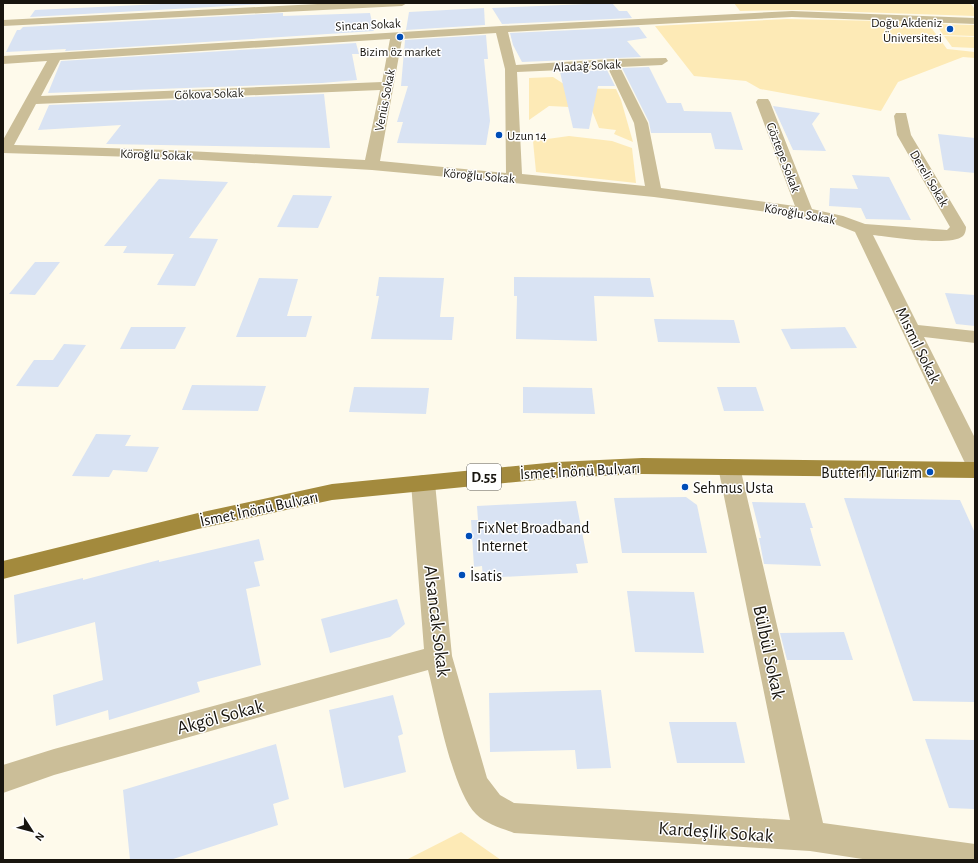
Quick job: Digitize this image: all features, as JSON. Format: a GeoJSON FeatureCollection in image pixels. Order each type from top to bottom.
{"type":"FeatureCollection","features":[{"type":"Feature","properties":{"kind":"main road","name":"İsmet İnönü Bulvarı"},"geometry":{"type":"LineString","coordinates":[[3,570],[198,521],[332,492],[557,470],[642,466],[975,470]]}},
{"type":"Feature","properties":{"kind":"street"},"geometry":{"type":"LineString","coordinates":[[3,23],[402,3]]}},
{"type":"Feature","properties":{"kind":"street"},"geometry":{"type":"LineString","coordinates":[[238,45],[244,11]]}},
{"type":"Feature","properties":{"kind":"street","name":"Sincan Sokak"},"geometry":{"type":"LineString","coordinates":[[3,60],[397,36],[732,12],[975,21]]}},
{"type":"Feature","properties":{"kind":"street"},"geometry":{"type":"LineString","coordinates":[[501,29],[511,69],[514,178]]}},
{"type":"Feature","properties":{"kind":"street","name":"Venüs Sokak"},"geometry":{"type":"LineString","coordinates":[[372,165],[386,86],[397,36]]}},
{"type":"Feature","properties":{"kind":"street"},"geometry":{"type":"LineString","coordinates":[[4,149],[56,56]]}},
{"type":"Feature","properties":{"kind":"street","name":"Aladağ Sokak"},"geometry":{"type":"LineString","coordinates":[[511,69],[662,62]]}},
{"type":"Feature","properties":{"kind":"street"},"geometry":{"type":"LineString","coordinates":[[612,64],[641,123],[654,192]]}},
{"type":"Feature","properties":{"kind":"street","name":"Gökova Sokak"},"geometry":{"type":"LineString","coordinates":[[32,100],[386,86]]}},
{"type":"Feature","properties":{"kind":"street","name":"Göztepe Sokak"},"geometry":{"type":"LineString","coordinates":[[763,102],[805,212]]}},
{"type":"Feature","properties":{"kind":"street","name":"Dereli Sokak"},"geometry":{"type":"LineString","coordinates":[[901,116],[904,135],[958,226],[957,232],[950,235]]}},
{"type":"Feature","properties":{"kind":"street","name":"Köroğlu Sokak"},"geometry":{"type":"LineString","coordinates":[[4,149],[168,154],[372,165],[654,192],[805,212],[836,219],[862,229],[938,236],[950,235]]}},
{"type":"Feature","properties":{"kind":"street","name":"Mısmıl Sokak"},"geometry":{"type":"LineString","coordinates":[[862,229],[913,330],[975,461]]}},
{"type":"Feature","properties":{"kind":"street"},"geometry":{"type":"LineString","coordinates":[[913,330],[975,337]]}},
{"type":"Feature","properties":{"kind":"street","name":"Bülbül Sokak"},"geometry":{"type":"LineString","coordinates":[[729,467],[810,836]]}},
{"type":"Feature","properties":{"kind":"street","name":"Alsancak Sokak"},"geometry":{"type":"LineString","coordinates":[[423,483],[438,656],[472,781]]}},
{"type":"Feature","properties":{"kind":"street","name":"Akgöl Sokak"},"geometry":{"type":"LineString","coordinates":[[3,779],[54,762],[438,656]]}},
{"type":"Feature","properties":{"kind":"street","name":"Kardeşlik Sokak"},"geometry":{"type":"LineString","coordinates":[[472,781],[480,796],[494,810],[514,818],[810,836],[975,860]]}},
{"type":"Feature","properties":{"kind":"shaded area"},"geometry":{"type":"Polygon","coordinates":[[[734,3],[970,3],[975,9],[975,16],[798,10],[740,11],[734,3]]]}},
{"type":"Feature","properties":{"kind":"shaded area"},"geometry":{"type":"Polygon","coordinates":[[[787,19],[927,22],[947,49],[975,52],[975,58],[963,57],[898,82],[881,111],[760,89],[746,81],[694,76],[655,26],[787,19]]]}},
{"type":"Feature","properties":{"kind":"shaded area"},"geometry":{"type":"Polygon","coordinates":[[[936,24],[975,25],[975,36],[943,35],[936,24]]]}},
{"type":"Feature","properties":{"kind":"shaded area"},"geometry":{"type":"Polygon","coordinates":[[[944,36],[975,37],[975,48],[952,47],[944,36]]]}},
{"type":"Feature","properties":{"kind":"shaded area"},"geometry":{"type":"Polygon","coordinates":[[[553,77],[570,88],[616,89],[621,100],[633,142],[614,134],[616,130],[599,128],[591,108],[549,106],[529,120],[529,78],[553,77]]]}},
{"type":"Feature","properties":{"kind":"shaded area"},"geometry":{"type":"Polygon","coordinates":[[[569,136],[612,141],[632,148],[636,183],[536,172],[533,141],[569,136]]]}},
{"type":"Feature","properties":{"kind":"shaded area"},"geometry":{"type":"Polygon","coordinates":[[[461,832],[501,860],[406,860],[461,832]]]}},
{"type":"Feature","properties":{"kind":"building"},"geometry":{"type":"Polygon","coordinates":[[[182,3],[285,3],[30,17],[35,10],[182,3]]]}},
{"type":"Feature","properties":{"kind":"building"},"geometry":{"type":"Polygon","coordinates":[[[612,3],[619,11],[627,11],[632,18],[502,24],[492,8],[612,3]]]}},
{"type":"Feature","properties":{"kind":"building"},"geometry":{"type":"Polygon","coordinates":[[[484,8],[485,25],[406,30],[409,12],[484,8]]]}},
{"type":"Feature","properties":{"kind":"building"},"geometry":{"type":"Polygon","coordinates":[[[283,13],[283,16],[370,13],[374,31],[65,51],[66,49],[6,52],[17,30],[20,30],[23,27],[283,13]]]}},
{"type":"Feature","properties":{"kind":"building"},"geometry":{"type":"Polygon","coordinates":[[[639,27],[647,38],[627,41],[641,57],[522,62],[513,45],[510,33],[639,27]]]}},
{"type":"Feature","properties":{"kind":"building"},"geometry":{"type":"Polygon","coordinates":[[[486,35],[488,59],[484,59],[490,121],[486,145],[397,143],[403,122],[397,122],[408,86],[401,86],[405,40],[486,35]]]}},
{"type":"Feature","properties":{"kind":"building"},"geometry":{"type":"Polygon","coordinates":[[[356,43],[359,54],[352,54],[357,80],[322,83],[48,93],[61,61],[356,43]]]}},
{"type":"Feature","properties":{"kind":"building"},"geometry":{"type":"Polygon","coordinates":[[[649,67],[667,103],[681,103],[684,111],[731,112],[743,150],[715,149],[711,133],[651,133],[649,122],[622,68],[649,67]]]}},
{"type":"Feature","properties":{"kind":"building"},"geometry":{"type":"Polygon","coordinates":[[[607,70],[615,86],[598,86],[589,129],[573,128],[560,72],[607,70]]]}},
{"type":"Feature","properties":{"kind":"building"},"geometry":{"type":"Polygon","coordinates":[[[324,94],[330,148],[106,144],[121,125],[38,130],[49,105],[324,94]]]}},
{"type":"Feature","properties":{"kind":"building"},"geometry":{"type":"Polygon","coordinates":[[[773,106],[820,113],[812,124],[826,151],[793,150],[773,106]]]}},
{"type":"Feature","properties":{"kind":"building"},"geometry":{"type":"Polygon","coordinates":[[[938,134],[975,138],[975,173],[944,170],[938,134]]]}},
{"type":"Feature","properties":{"kind":"building"},"geometry":{"type":"Polygon","coordinates":[[[852,175],[889,177],[911,220],[866,219],[861,208],[829,206],[830,188],[858,189],[852,175]]]}},
{"type":"Feature","properties":{"kind":"building"},"geometry":{"type":"Polygon","coordinates":[[[159,179],[228,182],[189,238],[218,239],[195,286],[157,285],[174,254],[123,253],[127,246],[104,246],[159,179]]]}},
{"type":"Feature","properties":{"kind":"building"},"geometry":{"type":"Polygon","coordinates":[[[293,195],[332,196],[318,228],[277,227],[293,195]]]}},
{"type":"Feature","properties":{"kind":"building"},"geometry":{"type":"Polygon","coordinates":[[[35,262],[60,262],[35,295],[9,294],[35,262]]]}},
{"type":"Feature","properties":{"kind":"building"},"geometry":{"type":"Polygon","coordinates":[[[379,277],[444,278],[440,317],[454,317],[452,340],[371,339],[379,296],[376,296],[379,277]]]}},
{"type":"Feature","properties":{"kind":"building"},"geometry":{"type":"Polygon","coordinates":[[[514,277],[650,278],[654,297],[594,296],[597,341],[516,339],[517,296],[514,296],[514,277]]]}},
{"type":"Feature","properties":{"kind":"building"},"geometry":{"type":"Polygon","coordinates":[[[259,278],[298,279],[287,316],[312,316],[306,337],[236,337],[259,278]]]}},
{"type":"Feature","properties":{"kind":"building"},"geometry":{"type":"Polygon","coordinates":[[[945,293],[975,295],[975,326],[956,324],[945,293]]]}},
{"type":"Feature","properties":{"kind":"building"},"geometry":{"type":"Polygon","coordinates":[[[654,319],[734,320],[740,343],[658,342],[654,319]]]}},
{"type":"Feature","properties":{"kind":"building"},"geometry":{"type":"Polygon","coordinates":[[[131,327],[186,327],[175,349],[120,349],[131,327]]]}},
{"type":"Feature","properties":{"kind":"building"},"geometry":{"type":"Polygon","coordinates":[[[845,327],[857,348],[791,349],[781,329],[845,327]]]}},
{"type":"Feature","properties":{"kind":"building"},"geometry":{"type":"Polygon","coordinates":[[[64,344],[86,345],[58,387],[16,386],[34,360],[53,360],[64,344]]]}},
{"type":"Feature","properties":{"kind":"building"},"geometry":{"type":"Polygon","coordinates":[[[192,385],[266,386],[258,411],[182,410],[192,385]]]}},
{"type":"Feature","properties":{"kind":"building"},"geometry":{"type":"Polygon","coordinates":[[[354,387],[429,388],[426,414],[349,412],[354,387]]]}},
{"type":"Feature","properties":{"kind":"building"},"geometry":{"type":"Polygon","coordinates":[[[523,387],[592,388],[595,414],[523,413],[523,387]]]}},
{"type":"Feature","properties":{"kind":"building"},"geometry":{"type":"Polygon","coordinates":[[[717,387],[756,387],[764,411],[724,411],[717,387]]]}},
{"type":"Feature","properties":{"kind":"building"},"geometry":{"type":"Polygon","coordinates":[[[96,434],[131,435],[125,446],[159,447],[147,472],[113,470],[109,477],[72,476],[96,434]]]}},
{"type":"Feature","properties":{"kind":"building"},"geometry":{"type":"Polygon","coordinates":[[[686,497],[697,505],[707,553],[622,553],[614,498],[686,497]]]}},
{"type":"Feature","properties":{"kind":"building"},"geometry":{"type":"Polygon","coordinates":[[[844,498],[960,500],[975,533],[975,702],[913,701],[844,498]]]}},
{"type":"Feature","properties":{"kind":"building"},"geometry":{"type":"Polygon","coordinates":[[[576,501],[588,563],[576,564],[578,573],[483,578],[482,566],[474,567],[471,520],[478,520],[477,506],[576,501]]]}},
{"type":"Feature","properties":{"kind":"building"},"geometry":{"type":"Polygon","coordinates":[[[752,502],[805,503],[813,528],[810,528],[821,566],[764,564],[759,538],[761,538],[752,502]]]}},
{"type":"Feature","properties":{"kind":"building"},"geometry":{"type":"Polygon","coordinates":[[[259,539],[264,560],[254,562],[260,586],[246,589],[261,665],[197,682],[200,692],[109,720],[108,710],[56,726],[53,695],[103,680],[95,622],[17,644],[14,595],[83,578],[83,580],[159,560],[159,562],[259,539]]]}},
{"type":"Feature","properties":{"kind":"building"},"geometry":{"type":"Polygon","coordinates":[[[627,591],[694,592],[704,653],[635,652],[627,591]]]}},
{"type":"Feature","properties":{"kind":"building"},"geometry":{"type":"Polygon","coordinates":[[[397,599],[405,624],[390,637],[330,653],[321,619],[397,599]]]}},
{"type":"Feature","properties":{"kind":"building"},"geometry":{"type":"Polygon","coordinates":[[[844,632],[853,660],[787,660],[780,633],[844,632]]]}},
{"type":"Feature","properties":{"kind":"building"},"geometry":{"type":"Polygon","coordinates":[[[601,690],[611,768],[577,769],[575,750],[490,752],[489,693],[601,690]]]}},
{"type":"Feature","properties":{"kind":"building"},"geometry":{"type":"Polygon","coordinates":[[[393,695],[403,734],[398,736],[406,772],[344,788],[329,710],[393,695]]]}},
{"type":"Feature","properties":{"kind":"building"},"geometry":{"type":"Polygon","coordinates":[[[669,722],[736,722],[745,763],[677,763],[669,722]]]}},
{"type":"Feature","properties":{"kind":"building"},"geometry":{"type":"Polygon","coordinates":[[[925,739],[975,740],[975,809],[949,808],[925,739]]]}},
{"type":"Feature","properties":{"kind":"building"},"geometry":{"type":"Polygon","coordinates":[[[276,744],[289,799],[273,804],[278,825],[170,860],[130,860],[123,790],[276,744]]]}},
{"type":"Feature","properties":{"kind":"place","name":"Doğu Akdeniz Üniversitesi"},"geometry":{"type":"Point","coordinates":[950,29]}},
{"type":"Feature","properties":{"kind":"place","name":"Bizim öz market"},"geometry":{"type":"Point","coordinates":[400,37]}},
{"type":"Feature","properties":{"kind":"place","name":"Uzun 14"},"geometry":{"type":"Point","coordinates":[499,135]}},
{"type":"Feature","properties":{"kind":"place","name":"Butterfly Turizm"},"geometry":{"type":"Point","coordinates":[930,472]}},
{"type":"Feature","properties":{"kind":"place","name":"Sehmus Usta"},"geometry":{"type":"Point","coordinates":[685,487]}},
{"type":"Feature","properties":{"kind":"place","name":"FixNet Broadband Internet"},"geometry":{"type":"Point","coordinates":[469,536]}},
{"type":"Feature","properties":{"kind":"place","name":"İsatis"},"geometry":{"type":"Point","coordinates":[462,575]}}]}
